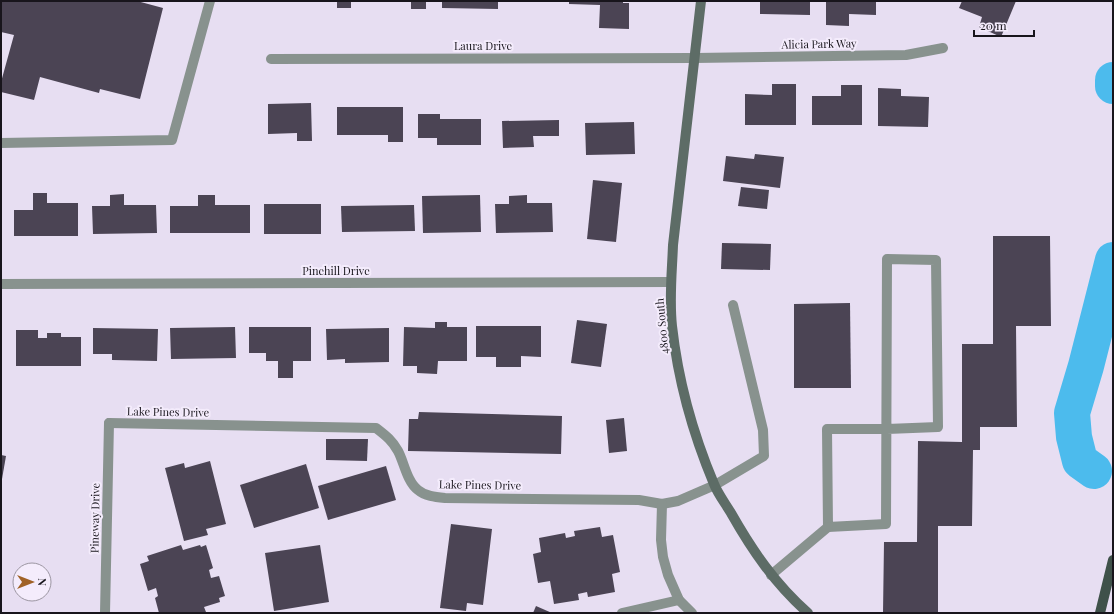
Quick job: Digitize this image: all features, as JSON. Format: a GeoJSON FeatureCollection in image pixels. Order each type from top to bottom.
{"type":"FeatureCollection","features":[{"type":"Feature","properties":{"kind":"main road"},"geometry":{"type":"LineString","coordinates":[[1100,613],[1113,560]]}},
{"type":"Feature","properties":{"kind":"street"},"geometry":{"type":"LineString","coordinates":[[1,143],[172,140],[210,1]]}},
{"type":"Feature","properties":{"kind":"street","name":"4800 South"},"geometry":{"type":"LineString","coordinates":[[701,1],[673,245],[671,282],[672,325],[678,365],[687,404],[715,485],[741,532],[771,575],[808,613]]}},
{"type":"Feature","properties":{"kind":"street","name":"Alicia Park Way"},"geometry":{"type":"LineString","coordinates":[[695,58],[906,55],[943,48]]}},
{"type":"Feature","properties":{"kind":"street","name":"Laura Drive"},"geometry":{"type":"LineString","coordinates":[[271,59],[695,58]]}},
{"type":"Feature","properties":{"kind":"street"},"geometry":{"type":"LineString","coordinates":[[771,575],[828,527],[886,524],[887,429],[887,259],[936,260],[938,427],[887,429],[827,429],[828,527]]}},
{"type":"Feature","properties":{"kind":"street","name":"Pinehill Drive"},"geometry":{"type":"LineString","coordinates":[[1,284],[671,282]]}},
{"type":"Feature","properties":{"kind":"street","name":"Lake Pines Drive"},"geometry":{"type":"LineString","coordinates":[[109,423],[376,428],[388,437],[398,451],[409,477],[417,490],[429,496],[445,498],[639,500],[662,504],[678,501],[715,485],[764,456],[763,430],[733,306]]}},
{"type":"Feature","properties":{"kind":"street","name":"Pineway Drive"},"geometry":{"type":"LineString","coordinates":[[105,613],[109,423]]}},
{"type":"Feature","properties":{"kind":"street"},"geometry":{"type":"LineString","coordinates":[[662,504],[660,540],[663,557],[668,575],[679,600],[692,613]]}},
{"type":"Feature","properties":{"kind":"street"},"geometry":{"type":"LineString","coordinates":[[622,613],[679,600]]}},
{"type":"Feature","properties":{"kind":"building"},"geometry":{"type":"Polygon","coordinates":[[[1,1],[137,1],[163,8],[140,99],[100,89],[99,93],[40,77],[34,100],[1,92],[1,82],[14,35],[1,32],[1,1]]]}},
{"type":"Feature","properties":{"kind":"building"},"geometry":{"type":"Polygon","coordinates":[[[337,1],[351,1],[351,8],[337,8],[337,1]]]}},
{"type":"Feature","properties":{"kind":"building"},"geometry":{"type":"Polygon","coordinates":[[[411,1],[426,1],[426,9],[411,9],[411,1]]]}},
{"type":"Feature","properties":{"kind":"building"},"geometry":{"type":"Polygon","coordinates":[[[442,1],[498,1],[498,9],[442,8],[442,1]]]}},
{"type":"Feature","properties":{"kind":"building"},"geometry":{"type":"Polygon","coordinates":[[[569,1],[623,1],[623,3],[629,3],[629,29],[599,28],[600,5],[569,4],[569,1]]]}},
{"type":"Feature","properties":{"kind":"building"},"geometry":{"type":"Polygon","coordinates":[[[760,1],[810,1],[810,15],[760,14],[760,1]]]}},
{"type":"Feature","properties":{"kind":"building"},"geometry":{"type":"Polygon","coordinates":[[[826,1],[876,1],[876,15],[849,14],[849,26],[826,25],[826,1]]]}},
{"type":"Feature","properties":{"kind":"building"},"geometry":{"type":"Polygon","coordinates":[[[962,1],[1016,1],[1001,37],[979,27],[982,17],[959,8],[962,1]]]}},
{"type":"Feature","properties":{"kind":"building"},"geometry":{"type":"Polygon","coordinates":[[[772,84],[796,84],[796,125],[745,125],[745,94],[772,95],[772,84]]]}},
{"type":"Feature","properties":{"kind":"building"},"geometry":{"type":"Polygon","coordinates":[[[841,85],[862,85],[862,125],[812,125],[812,96],[841,96],[841,85]]]}},
{"type":"Feature","properties":{"kind":"building"},"geometry":{"type":"Polygon","coordinates":[[[878,88],[901,89],[901,96],[929,97],[928,127],[878,126],[878,88]]]}},
{"type":"Feature","properties":{"kind":"building"},"geometry":{"type":"Polygon","coordinates":[[[311,103],[312,141],[297,141],[297,133],[268,134],[268,104],[311,103]]]}},
{"type":"Feature","properties":{"kind":"building"},"geometry":{"type":"Polygon","coordinates":[[[337,107],[403,107],[403,142],[388,142],[388,135],[337,135],[337,107]]]}},
{"type":"Feature","properties":{"kind":"building"},"geometry":{"type":"Polygon","coordinates":[[[418,114],[440,114],[440,119],[481,119],[481,145],[437,145],[437,138],[418,138],[418,114]]]}},
{"type":"Feature","properties":{"kind":"building"},"geometry":{"type":"Polygon","coordinates":[[[559,120],[559,136],[533,136],[534,147],[503,148],[502,121],[559,120]]]}},
{"type":"Feature","properties":{"kind":"building"},"geometry":{"type":"Polygon","coordinates":[[[634,122],[635,154],[586,155],[585,123],[634,122]]]}},
{"type":"Feature","properties":{"kind":"building"},"geometry":{"type":"Polygon","coordinates":[[[755,154],[784,157],[780,188],[723,181],[726,156],[754,159],[755,154]]]}},
{"type":"Feature","properties":{"kind":"building"},"geometry":{"type":"Polygon","coordinates":[[[593,180],[622,183],[616,242],[587,239],[593,180]]]}},
{"type":"Feature","properties":{"kind":"building"},"geometry":{"type":"Polygon","coordinates":[[[741,187],[769,190],[767,209],[738,206],[741,187]]]}},
{"type":"Feature","properties":{"kind":"building"},"geometry":{"type":"Polygon","coordinates":[[[33,193],[47,193],[47,203],[78,203],[78,236],[14,236],[14,210],[33,210],[33,193]]]}},
{"type":"Feature","properties":{"kind":"building"},"geometry":{"type":"Polygon","coordinates":[[[124,194],[124,205],[156,205],[157,233],[93,234],[92,206],[110,206],[110,195],[124,194]]]}},
{"type":"Feature","properties":{"kind":"building"},"geometry":{"type":"Polygon","coordinates":[[[198,195],[215,195],[215,205],[250,205],[250,233],[170,233],[170,206],[198,206],[198,195]]]}},
{"type":"Feature","properties":{"kind":"building"},"geometry":{"type":"Polygon","coordinates":[[[480,195],[481,232],[423,233],[422,196],[480,195]]]}},
{"type":"Feature","properties":{"kind":"building"},"geometry":{"type":"Polygon","coordinates":[[[527,195],[527,203],[552,203],[553,232],[496,233],[495,204],[509,204],[509,196],[527,195]]]}},
{"type":"Feature","properties":{"kind":"building"},"geometry":{"type":"Polygon","coordinates":[[[264,204],[321,204],[321,234],[264,234],[264,204]]]}},
{"type":"Feature","properties":{"kind":"building"},"geometry":{"type":"Polygon","coordinates":[[[414,205],[415,231],[342,232],[341,206],[414,205]]]}},
{"type":"Feature","properties":{"kind":"building"},"geometry":{"type":"Polygon","coordinates":[[[993,236],[1050,236],[1051,326],[1016,326],[1017,427],[980,427],[980,450],[973,450],[972,526],[938,526],[938,613],[883,613],[884,542],[917,542],[918,441],[962,442],[962,344],[993,344],[993,236]]]}},
{"type":"Feature","properties":{"kind":"building"},"geometry":{"type":"Polygon","coordinates":[[[722,243],[771,244],[770,270],[721,269],[722,243]]]}},
{"type":"Feature","properties":{"kind":"building"},"geometry":{"type":"Polygon","coordinates":[[[850,303],[851,388],[794,388],[794,304],[850,303]]]}},
{"type":"Feature","properties":{"kind":"building"},"geometry":{"type":"Polygon","coordinates":[[[577,320],[607,324],[601,367],[571,363],[577,320]]]}},
{"type":"Feature","properties":{"kind":"building"},"geometry":{"type":"Polygon","coordinates":[[[435,322],[447,322],[447,327],[467,327],[467,361],[438,361],[437,374],[417,373],[417,366],[403,366],[404,327],[435,328],[435,322]]]}},
{"type":"Feature","properties":{"kind":"building"},"geometry":{"type":"Polygon","coordinates":[[[476,326],[541,326],[541,357],[521,356],[521,367],[496,367],[496,357],[476,357],[476,326]]]}},
{"type":"Feature","properties":{"kind":"building"},"geometry":{"type":"Polygon","coordinates":[[[235,327],[236,358],[171,359],[170,328],[235,327]]]}},
{"type":"Feature","properties":{"kind":"building"},"geometry":{"type":"Polygon","coordinates":[[[249,327],[311,327],[311,361],[293,361],[293,378],[278,378],[278,361],[266,361],[266,353],[249,353],[249,327]]]}},
{"type":"Feature","properties":{"kind":"building"},"geometry":{"type":"Polygon","coordinates":[[[93,328],[158,329],[157,361],[112,360],[112,354],[93,354],[93,328]]]}},
{"type":"Feature","properties":{"kind":"building"},"geometry":{"type":"Polygon","coordinates":[[[389,328],[389,362],[345,363],[345,359],[327,360],[326,329],[389,328]]]}},
{"type":"Feature","properties":{"kind":"building"},"geometry":{"type":"Polygon","coordinates":[[[16,330],[38,330],[38,338],[47,338],[47,333],[61,333],[61,337],[81,337],[81,366],[16,366],[16,330]]]}},
{"type":"Feature","properties":{"kind":"building"},"geometry":{"type":"Polygon","coordinates":[[[419,412],[562,416],[561,454],[408,451],[409,419],[418,419],[419,412]]]}},
{"type":"Feature","properties":{"kind":"building"},"geometry":{"type":"Polygon","coordinates":[[[624,418],[627,451],[609,453],[606,420],[624,418]]]}},
{"type":"Feature","properties":{"kind":"building"},"geometry":{"type":"Polygon","coordinates":[[[326,439],[368,439],[367,461],[326,460],[326,439]]]}},
{"type":"Feature","properties":{"kind":"building"},"geometry":{"type":"Polygon","coordinates":[[[1,455],[6,456],[2,479],[1,479],[1,455]]]}},
{"type":"Feature","properties":{"kind":"building"},"geometry":{"type":"Polygon","coordinates":[[[210,461],[226,524],[206,529],[208,535],[184,541],[165,468],[184,463],[185,468],[210,461]]]}},
{"type":"Feature","properties":{"kind":"building"},"geometry":{"type":"Polygon","coordinates":[[[306,464],[319,508],[254,528],[240,485],[306,464]]]}},
{"type":"Feature","properties":{"kind":"building"},"geometry":{"type":"Polygon","coordinates":[[[386,466],[396,500],[328,520],[318,486],[386,466]]]}},
{"type":"Feature","properties":{"kind":"building"},"geometry":{"type":"Polygon","coordinates":[[[451,524],[492,529],[483,605],[467,603],[466,611],[440,608],[451,524]]]}},
{"type":"Feature","properties":{"kind":"building"},"geometry":{"type":"Polygon","coordinates":[[[600,527],[602,537],[613,535],[620,572],[612,574],[615,592],[588,597],[587,592],[578,594],[579,600],[554,604],[550,581],[538,583],[533,554],[541,552],[539,538],[565,533],[566,538],[575,536],[574,531],[600,527]]]}},
{"type":"Feature","properties":{"kind":"building"},"geometry":{"type":"Polygon","coordinates":[[[181,545],[183,550],[200,545],[201,547],[206,545],[213,568],[209,570],[211,578],[219,576],[225,596],[219,598],[220,602],[204,607],[206,612],[159,613],[155,598],[158,596],[156,588],[148,591],[140,564],[149,561],[147,556],[181,545]]]}},
{"type":"Feature","properties":{"kind":"building"},"geometry":{"type":"Polygon","coordinates":[[[320,545],[329,602],[274,611],[265,553],[320,545]]]}},
{"type":"Feature","properties":{"kind":"building"},"geometry":{"type":"Polygon","coordinates":[[[536,606],[552,613],[533,613],[536,606]]]}},
{"type":"Feature","properties":{"kind":"waterway"},"geometry":{"type":"LineString","coordinates":[[1113,80],[1113,86]]}},
{"type":"Feature","properties":{"kind":"waterway"},"geometry":{"type":"LineString","coordinates":[[1094,471],[1080,461],[1074,437],[1072,413],[1086,366],[1113,260]]}}]}
